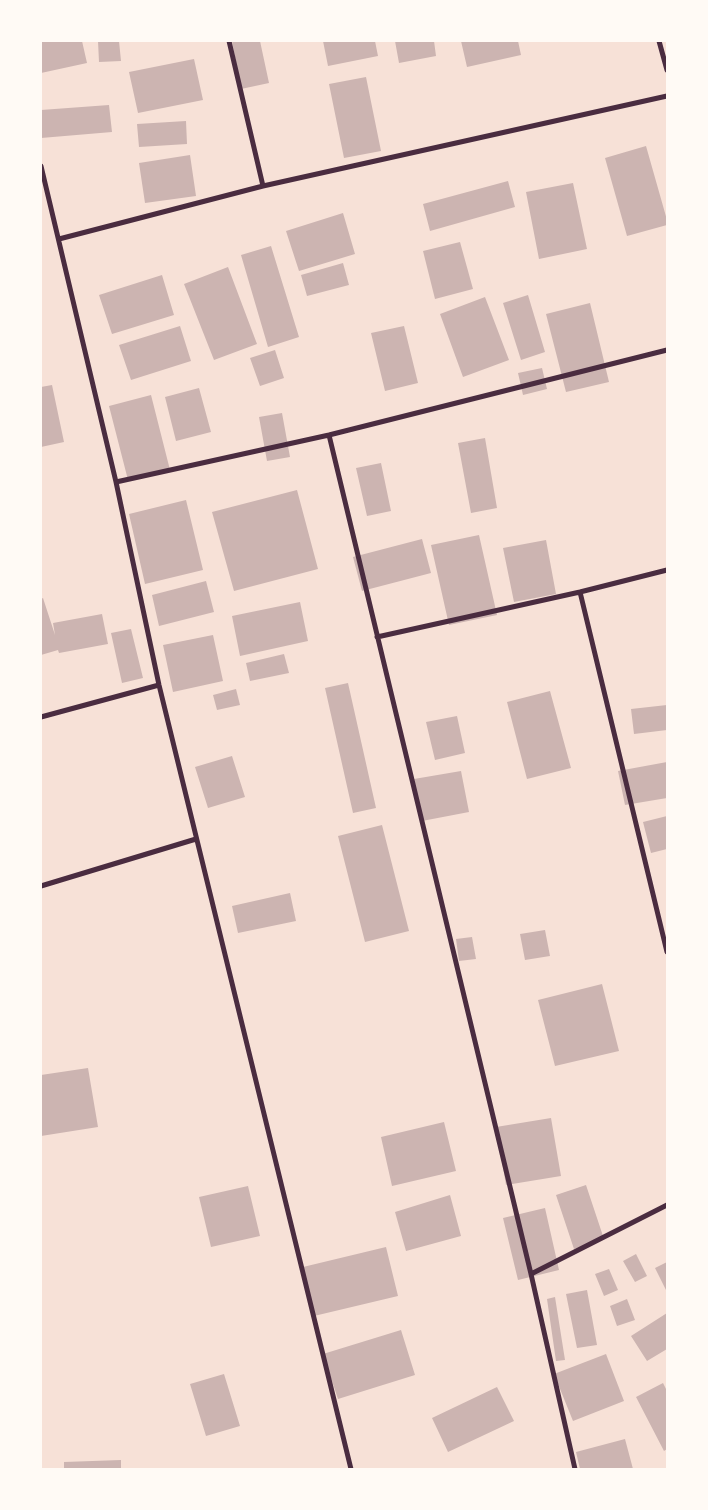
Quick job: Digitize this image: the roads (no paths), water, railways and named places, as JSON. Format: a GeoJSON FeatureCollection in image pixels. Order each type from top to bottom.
{"type":"FeatureCollection","features":[{"type":"Feature","properties":{"kind":"street"},"geometry":{"type":"LineString","coordinates":[[230,41],[262,186]]}},
{"type":"Feature","properties":{"kind":"street"},"geometry":{"type":"LineString","coordinates":[[659,41],[667,70]]}},
{"type":"Feature","properties":{"kind":"street"},"geometry":{"type":"LineString","coordinates":[[60,239],[262,186],[667,96]]}},
{"type":"Feature","properties":{"kind":"street"},"geometry":{"type":"LineString","coordinates":[[41,166],[60,239],[116,482],[159,685],[351,1469]]}},
{"type":"Feature","properties":{"kind":"street"},"geometry":{"type":"LineString","coordinates":[[116,482],[329,435],[667,350]]}},
{"type":"Feature","properties":{"kind":"street"},"geometry":{"type":"LineString","coordinates":[[329,435],[376,637],[531,1274],[575,1469]]}},
{"type":"Feature","properties":{"kind":"street"},"geometry":{"type":"LineString","coordinates":[[376,637],[580,592],[667,570]]}},
{"type":"Feature","properties":{"kind":"street"},"geometry":{"type":"LineString","coordinates":[[580,592],[667,952]]}},
{"type":"Feature","properties":{"kind":"street"},"geometry":{"type":"LineString","coordinates":[[41,717],[159,685]]}},
{"type":"Feature","properties":{"kind":"street"},"geometry":{"type":"LineString","coordinates":[[41,886],[196,839]]}},
{"type":"Feature","properties":{"kind":"street"},"geometry":{"type":"LineString","coordinates":[[531,1274],[667,1204]]}}]}
